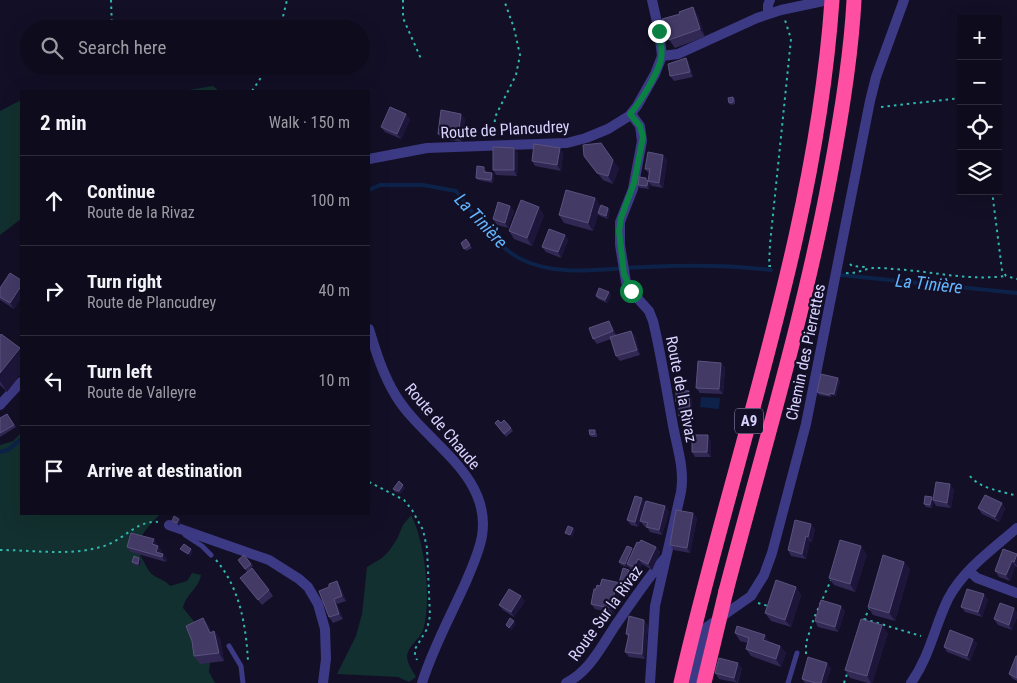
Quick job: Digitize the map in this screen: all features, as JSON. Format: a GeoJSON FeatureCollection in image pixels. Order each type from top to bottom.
{"type":"FeatureCollection","features":[{"type":"Feature","properties":{"kind":"highway","name":"A9"},"geometry":{"type":"LineString","coordinates":[[681,683],[770,345],[804,201],[823,99],[832,0]]}},
{"type":"Feature","properties":{"kind":"highway","name":"A9"},"geometry":{"type":"LineString","coordinates":[[704,683],[726,591],[816,252],[844,102],[854,0]]}},
{"type":"Feature","properties":{"kind":"street"},"geometry":{"type":"LineString","coordinates":[[652,0],[662,56],[678,54],[768,14],[787,12],[828,0]]}},
{"type":"Feature","properties":{"kind":"street"},"geometry":{"type":"LineString","coordinates":[[768,14],[770,0]]}},
{"type":"Feature","properties":{"kind":"street","name":"Chemin des Pierrettes"},"geometry":{"type":"LineString","coordinates":[[692,683],[704,629],[748,598],[757,587],[766,569],[791,485],[806,424],[868,108],[876,77],[904,0]]}},
{"type":"Feature","properties":{"kind":"street","name":"Route de Plancudrey"},"geometry":{"type":"LineString","coordinates":[[370,159],[427,148],[574,142],[601,132],[630,114],[655,74],[662,56]]}},
{"type":"Feature","properties":{"kind":"street","name":"Route de la Rivaz"},"geometry":{"type":"LineString","coordinates":[[630,114],[640,126],[643,137],[640,161],[633,189],[620,222],[619,236],[624,274],[631,291],[652,316],[681,458],[682,487],[655,606],[650,683]]}},
{"type":"Feature","properties":{"kind":"street","name":"Route de Chaude"},"geometry":{"type":"LineString","coordinates":[[370,332],[380,363],[396,397],[468,478],[476,492],[482,514],[482,536],[474,563],[422,683]]}},
{"type":"Feature","properties":{"kind":"street"},"geometry":{"type":"LineString","coordinates":[[0,405],[20,383]]}},
{"type":"Feature","properties":{"kind":"street"},"geometry":{"type":"LineString","coordinates":[[168,525],[268,560],[299,579],[308,587],[318,604],[325,629],[326,659],[323,683]]}},
{"type":"Feature","properties":{"kind":"street"},"geometry":{"type":"LineString","coordinates":[[910,683],[924,664],[948,600],[957,584],[1017,528]]}},
{"type":"Feature","properties":{"kind":"street","name":"Route Sur la Rivaz"},"geometry":{"type":"LineString","coordinates":[[566,683],[576,678],[590,664],[651,574],[667,557]]}},
{"type":"Feature","properties":{"kind":"street"},"geometry":{"type":"LineString","coordinates":[[969,571],[978,578],[1017,593]]}},
{"type":"Feature","properties":{"kind":"lane"},"geometry":{"type":"LineString","coordinates":[[184,530],[185,535],[211,554]]}},
{"type":"Feature","properties":{"kind":"lane"},"geometry":{"type":"LineString","coordinates":[[229,646],[241,666],[243,683]]}},
{"type":"Feature","properties":{"kind":"lane"},"geometry":{"type":"LineString","coordinates":[[788,683],[797,653]]}},
{"type":"Feature","properties":{"kind":"path"},"geometry":{"type":"LineString","coordinates":[[111,0],[112,20]]}},
{"type":"Feature","properties":{"kind":"path"},"geometry":{"type":"LineString","coordinates":[[282,20],[287,0]]}},
{"type":"Feature","properties":{"kind":"path"},"geometry":{"type":"LineString","coordinates":[[403,0],[403,18],[422,61]]}},
{"type":"Feature","properties":{"kind":"path"},"geometry":{"type":"LineString","coordinates":[[493,145],[495,117],[516,75],[520,55],[514,28],[504,0]]}},
{"type":"Feature","properties":{"kind":"path"},"geometry":{"type":"LineString","coordinates":[[771,266],[770,244],[791,39],[787,12]]}},
{"type":"Feature","properties":{"kind":"path"},"geometry":{"type":"LineString","coordinates":[[253,90],[262,75]]}},
{"type":"Feature","properties":{"kind":"path"},"geometry":{"type":"LineString","coordinates":[[868,108],[957,98]]}},
{"type":"Feature","properties":{"kind":"path"},"geometry":{"type":"LineString","coordinates":[[993,195],[1002,270],[1006,276]]}},
{"type":"Feature","properties":{"kind":"path"},"geometry":{"type":"LineString","coordinates":[[840,257],[846,259],[852,266],[864,267],[865,270]]}},
{"type":"Feature","properties":{"kind":"path"},"geometry":{"type":"LineString","coordinates":[[841,272],[851,273],[872,268],[944,276],[989,279],[1006,276],[1017,279]]}},
{"type":"Feature","properties":{"kind":"path"},"geometry":{"type":"LineString","coordinates":[[970,476],[980,484],[1017,496]]}},
{"type":"Feature","properties":{"kind":"path"},"geometry":{"type":"LineString","coordinates":[[370,483],[404,500],[423,530],[427,548],[430,616],[427,629],[417,645],[415,655],[418,661],[428,666]]}},
{"type":"Feature","properties":{"kind":"path"},"geometry":{"type":"LineString","coordinates":[[0,550],[62,552],[92,548],[112,543],[148,521],[168,525]]}},
{"type":"Feature","properties":{"kind":"path"},"geometry":{"type":"LineString","coordinates":[[211,554],[221,566],[238,598],[246,635],[248,664]]}},
{"type":"Feature","properties":{"kind":"path"},"geometry":{"type":"LineString","coordinates":[[805,656],[807,652],[806,643],[814,618],[828,589],[832,574]]}},
{"type":"Feature","properties":{"kind":"path"},"geometry":{"type":"LineString","coordinates":[[861,627],[873,600]]}},
{"type":"Feature","properties":{"kind":"path"},"geometry":{"type":"LineString","coordinates":[[864,619],[933,640]]}},
{"type":"Feature","properties":{"kind":"path"},"geometry":{"type":"LineString","coordinates":[[844,683],[849,666]]}},
{"type":"Feature","properties":{"kind":"green space"},"geometry":{"type":"Polygon","coordinates":[[[213,86],[218,90],[189,90],[213,86]]]}},
{"type":"Feature","properties":{"kind":"green space"},"geometry":{"type":"Polygon","coordinates":[[[20,101],[20,220],[0,235],[0,111],[20,101]]]}},
{"type":"Feature","properties":{"kind":"green space"},"geometry":{"type":"Polygon","coordinates":[[[20,434],[20,515],[159,515],[146,530],[139,542],[140,555],[152,574],[170,586],[187,581],[192,573],[201,575],[198,584],[183,608],[207,637],[210,663],[209,672],[215,683],[0,683],[0,445],[13,441],[20,434]]]}},
{"type":"Feature","properties":{"kind":"green space"},"geometry":{"type":"Polygon","coordinates":[[[411,515],[420,540],[427,588],[426,618],[423,630],[407,656],[409,665],[416,677],[409,682],[398,677],[337,674],[356,636],[362,614],[367,567],[382,558],[389,551],[403,525],[411,515]]]}},
{"type":"Feature","properties":{"kind":"water"},"geometry":{"type":"Polygon","coordinates":[[[701,397],[720,398],[719,409],[700,407],[701,397]]]}},
{"type":"Feature","properties":{"kind":"building"},"geometry":{"type":"Polygon","coordinates":[[[693,7],[700,29],[669,40],[662,19],[680,14],[679,12],[693,7]]]}},
{"type":"Feature","properties":{"kind":"building"},"geometry":{"type":"Polygon","coordinates":[[[686,58],[690,72],[670,76],[668,64],[686,58]]]}},
{"type":"Feature","properties":{"kind":"building"},"geometry":{"type":"Polygon","coordinates":[[[733,97],[733,102],[729,103],[728,98],[733,97]]]}},
{"type":"Feature","properties":{"kind":"building"},"geometry":{"type":"Polygon","coordinates":[[[390,107],[406,114],[397,134],[381,127],[390,107]]]}},
{"type":"Feature","properties":{"kind":"building"},"geometry":{"type":"Polygon","coordinates":[[[441,110],[461,114],[458,137],[438,134],[441,110]]]}},
{"type":"Feature","properties":{"kind":"building"},"geometry":{"type":"Polygon","coordinates":[[[601,143],[613,160],[608,176],[597,173],[584,156],[583,145],[601,143]]]}},
{"type":"Feature","properties":{"kind":"building"},"geometry":{"type":"Polygon","coordinates":[[[534,144],[560,148],[557,165],[532,161],[534,144]]]}},
{"type":"Feature","properties":{"kind":"building"},"geometry":{"type":"Polygon","coordinates":[[[493,147],[514,148],[514,170],[493,170],[493,147]]]}},
{"type":"Feature","properties":{"kind":"building"},"geometry":{"type":"Polygon","coordinates":[[[648,152],[663,155],[659,183],[648,181],[650,169],[645,169],[648,152]]]}},
{"type":"Feature","properties":{"kind":"building"},"geometry":{"type":"Polygon","coordinates":[[[477,166],[484,167],[484,172],[492,173],[491,180],[476,178],[477,166]]]}},
{"type":"Feature","properties":{"kind":"building"},"geometry":{"type":"Polygon","coordinates":[[[639,177],[646,178],[648,181],[647,186],[638,185],[639,177]]]}},
{"type":"Feature","properties":{"kind":"building"},"geometry":{"type":"Polygon","coordinates":[[[566,190],[595,198],[588,223],[559,215],[566,190]]]}},
{"type":"Feature","properties":{"kind":"building"},"geometry":{"type":"Polygon","coordinates":[[[521,200],[539,207],[527,238],[509,231],[521,200]]]}},
{"type":"Feature","properties":{"kind":"building"},"geometry":{"type":"Polygon","coordinates":[[[498,202],[510,206],[505,223],[493,219],[498,202]]]}},
{"type":"Feature","properties":{"kind":"building"},"geometry":{"type":"Polygon","coordinates":[[[601,205],[608,208],[606,216],[598,213],[601,205]]]}},
{"type":"Feature","properties":{"kind":"building"},"geometry":{"type":"Polygon","coordinates":[[[549,229],[565,235],[558,252],[542,247],[549,229]]]}},
{"type":"Feature","properties":{"kind":"building"},"geometry":{"type":"Polygon","coordinates":[[[466,239],[470,245],[464,249],[461,243],[466,239]]]}},
{"type":"Feature","properties":{"kind":"building"},"geometry":{"type":"Polygon","coordinates":[[[10,273],[20,279],[20,288],[10,303],[0,297],[0,288],[10,273]]]}},
{"type":"Feature","properties":{"kind":"building"},"geometry":{"type":"Polygon","coordinates":[[[599,288],[609,292],[605,300],[596,296],[599,288]]]}},
{"type":"Feature","properties":{"kind":"building"},"geometry":{"type":"Polygon","coordinates":[[[609,321],[613,331],[593,339],[589,328],[609,321]]]}},
{"type":"Feature","properties":{"kind":"building"},"geometry":{"type":"Polygon","coordinates":[[[631,331],[637,350],[616,356],[610,337],[631,331]]]}},
{"type":"Feature","properties":{"kind":"building"},"geometry":{"type":"Polygon","coordinates":[[[1,334],[20,348],[0,373],[0,336],[1,334]]]}},
{"type":"Feature","properties":{"kind":"building"},"geometry":{"type":"Polygon","coordinates":[[[698,361],[721,363],[719,389],[696,388],[698,361]]]}},
{"type":"Feature","properties":{"kind":"building"},"geometry":{"type":"Polygon","coordinates":[[[821,374],[838,378],[834,394],[830,393],[829,395],[817,392],[821,374]]]}},
{"type":"Feature","properties":{"kind":"building"},"geometry":{"type":"Polygon","coordinates":[[[676,390],[689,391],[690,415],[679,416],[679,402],[676,402],[676,390]]]}},
{"type":"Feature","properties":{"kind":"building"},"geometry":{"type":"Polygon","coordinates":[[[7,414],[14,425],[0,433],[0,418],[7,414]]]}},
{"type":"Feature","properties":{"kind":"building"},"geometry":{"type":"Polygon","coordinates":[[[498,420],[501,423],[504,420],[511,428],[504,434],[495,423],[498,420]]]}},
{"type":"Feature","properties":{"kind":"building"},"geometry":{"type":"Polygon","coordinates":[[[589,430],[595,430],[595,434],[590,435],[589,430]]]}},
{"type":"Feature","properties":{"kind":"building"},"geometry":{"type":"Polygon","coordinates":[[[692,435],[708,435],[707,452],[692,452],[692,435]]]}},
{"type":"Feature","properties":{"kind":"building"},"geometry":{"type":"Polygon","coordinates":[[[399,481],[403,485],[399,491],[393,489],[399,481]]]}},
{"type":"Feature","properties":{"kind":"building"},"geometry":{"type":"Polygon","coordinates":[[[936,482],[950,484],[947,503],[933,500],[936,482]]]}},
{"type":"Feature","properties":{"kind":"building"},"geometry":{"type":"Polygon","coordinates":[[[985,495],[1002,503],[995,517],[978,508],[985,495]]]}},
{"type":"Feature","properties":{"kind":"building"},"geometry":{"type":"Polygon","coordinates":[[[635,496],[642,498],[635,522],[627,520],[635,496]]]}},
{"type":"Feature","properties":{"kind":"building"},"geometry":{"type":"Polygon","coordinates":[[[925,496],[932,497],[930,505],[924,504],[925,496]]]}},
{"type":"Feature","properties":{"kind":"building"},"geometry":{"type":"Polygon","coordinates":[[[646,501],[665,506],[659,530],[646,527],[648,523],[640,521],[646,501]]]}},
{"type":"Feature","properties":{"kind":"building"},"geometry":{"type":"Polygon","coordinates":[[[676,510],[693,513],[687,548],[670,545],[676,510]]]}},
{"type":"Feature","properties":{"kind":"building"},"geometry":{"type":"Polygon","coordinates":[[[174,516],[179,519],[177,523],[172,521],[174,516]]]}},
{"type":"Feature","properties":{"kind":"building"},"geometry":{"type":"Polygon","coordinates":[[[795,520],[811,524],[802,554],[788,550],[795,520]]]}},
{"type":"Feature","properties":{"kind":"building"},"geometry":{"type":"Polygon","coordinates":[[[568,526],[573,528],[570,535],[565,533],[568,526]]]}},
{"type":"Feature","properties":{"kind":"building"},"geometry":{"type":"Polygon","coordinates":[[[131,533],[154,539],[152,544],[158,546],[156,552],[163,554],[162,557],[127,547],[131,533]]]}},
{"type":"Feature","properties":{"kind":"building"},"geometry":{"type":"Polygon","coordinates":[[[641,540],[656,547],[648,564],[638,559],[634,567],[627,564],[637,542],[639,543],[641,540]]]}},
{"type":"Feature","properties":{"kind":"building"},"geometry":{"type":"Polygon","coordinates":[[[840,540],[861,546],[850,584],[829,578],[840,540]]]}},
{"type":"Feature","properties":{"kind":"building"},"geometry":{"type":"Polygon","coordinates":[[[184,544],[191,549],[188,554],[180,549],[184,544]]]}},
{"type":"Feature","properties":{"kind":"building"},"geometry":{"type":"Polygon","coordinates":[[[627,546],[632,548],[625,564],[619,562],[627,546]]]}},
{"type":"Feature","properties":{"kind":"building"},"geometry":{"type":"Polygon","coordinates":[[[1003,549],[1017,554],[1006,575],[995,571],[1003,549]]]}},
{"type":"Feature","properties":{"kind":"building"},"geometry":{"type":"Polygon","coordinates":[[[244,555],[251,564],[245,569],[238,560],[244,555]]]}},
{"type":"Feature","properties":{"kind":"building"},"geometry":{"type":"Polygon","coordinates":[[[883,555],[904,562],[889,613],[868,607],[883,555]]]}},
{"type":"Feature","properties":{"kind":"building"},"geometry":{"type":"Polygon","coordinates":[[[134,556],[139,558],[138,564],[132,562],[134,556]]]}},
{"type":"Feature","properties":{"kind":"building"},"geometry":{"type":"Polygon","coordinates":[[[252,568],[269,590],[258,600],[240,578],[252,568]]]}},
{"type":"Feature","properties":{"kind":"building"},"geometry":{"type":"Polygon","coordinates":[[[623,568],[629,570],[625,585],[619,583],[623,568]]]}},
{"type":"Feature","properties":{"kind":"building"},"geometry":{"type":"Polygon","coordinates":[[[602,579],[625,584],[623,592],[616,589],[609,608],[591,604],[594,589],[596,589],[597,585],[600,586],[602,579]]]}},
{"type":"Feature","properties":{"kind":"building"},"geometry":{"type":"Polygon","coordinates":[[[776,580],[796,587],[785,620],[765,613],[776,580]]]}},
{"type":"Feature","properties":{"kind":"building"},"geometry":{"type":"Polygon","coordinates":[[[337,581],[342,596],[334,599],[339,614],[329,617],[319,591],[337,581]]]}},
{"type":"Feature","properties":{"kind":"building"},"geometry":{"type":"Polygon","coordinates":[[[509,589],[521,596],[511,612],[499,605],[509,589]]]}},
{"type":"Feature","properties":{"kind":"building"},"geometry":{"type":"Polygon","coordinates":[[[967,589],[984,594],[978,612],[961,607],[967,589]]]}},
{"type":"Feature","properties":{"kind":"building"},"geometry":{"type":"Polygon","coordinates":[[[821,600],[841,606],[835,627],[815,621],[821,600]]]}},
{"type":"Feature","properties":{"kind":"building"},"geometry":{"type":"Polygon","coordinates":[[[1000,603],[1014,608],[1009,625],[994,619],[1000,603]]]}},
{"type":"Feature","properties":{"kind":"building"},"geometry":{"type":"Polygon","coordinates":[[[629,616],[644,620],[642,654],[625,652],[629,634],[626,634],[629,616]]]}},
{"type":"Feature","properties":{"kind":"building"},"geometry":{"type":"Polygon","coordinates":[[[203,618],[210,633],[214,631],[219,653],[194,656],[192,641],[186,626],[203,618]]]}},
{"type":"Feature","properties":{"kind":"building"},"geometry":{"type":"Polygon","coordinates":[[[510,618],[514,621],[509,628],[506,625],[510,618]]]}},
{"type":"Feature","properties":{"kind":"building"},"geometry":{"type":"Polygon","coordinates":[[[861,619],[882,625],[867,676],[845,670],[861,619]]]}},
{"type":"Feature","properties":{"kind":"building"},"geometry":{"type":"Polygon","coordinates":[[[737,626],[765,635],[763,640],[780,646],[776,659],[746,649],[749,638],[735,633],[737,626]]]}},
{"type":"Feature","properties":{"kind":"building"},"geometry":{"type":"Polygon","coordinates":[[[950,630],[973,639],[967,656],[944,647],[950,630]]]}},
{"type":"Feature","properties":{"kind":"building"},"geometry":{"type":"Polygon","coordinates":[[[1017,656],[1017,678],[1009,674],[1017,656]]]}},
{"type":"Feature","properties":{"kind":"building"},"geometry":{"type":"Polygon","coordinates":[[[808,657],[827,663],[821,683],[802,679],[808,657]]]}},
{"type":"Feature","properties":{"kind":"building"},"geometry":{"type":"Polygon","coordinates":[[[719,658],[738,663],[734,678],[715,673],[719,658]]]}},
{"type":"Feature","properties":{"kind":"waterway","name":"La Tinière"},"geometry":{"type":"LineString","coordinates":[[370,190],[380,185],[423,185],[456,191],[502,246],[521,259],[535,265],[566,270],[692,266],[771,270]]}},
{"type":"Feature","properties":{"kind":"waterway","name":"La Tinière"},"geometry":{"type":"LineString","coordinates":[[841,275],[1017,293]]}},
{"type":"Feature","properties":{"kind":"waterway","name":"La Tinière"},"geometry":{"type":"LineString","coordinates":[[0,452],[8,450],[20,440]]}},
{"type":"Feature","properties":{"kind":"route"},"geometry":{"type":"LineString","coordinates":[[631,291],[624,274],[619,231],[621,218],[631,194],[640,161],[643,137],[640,126],[630,114],[637,106],[660,62],[662,50],[659,31]]}}]}
